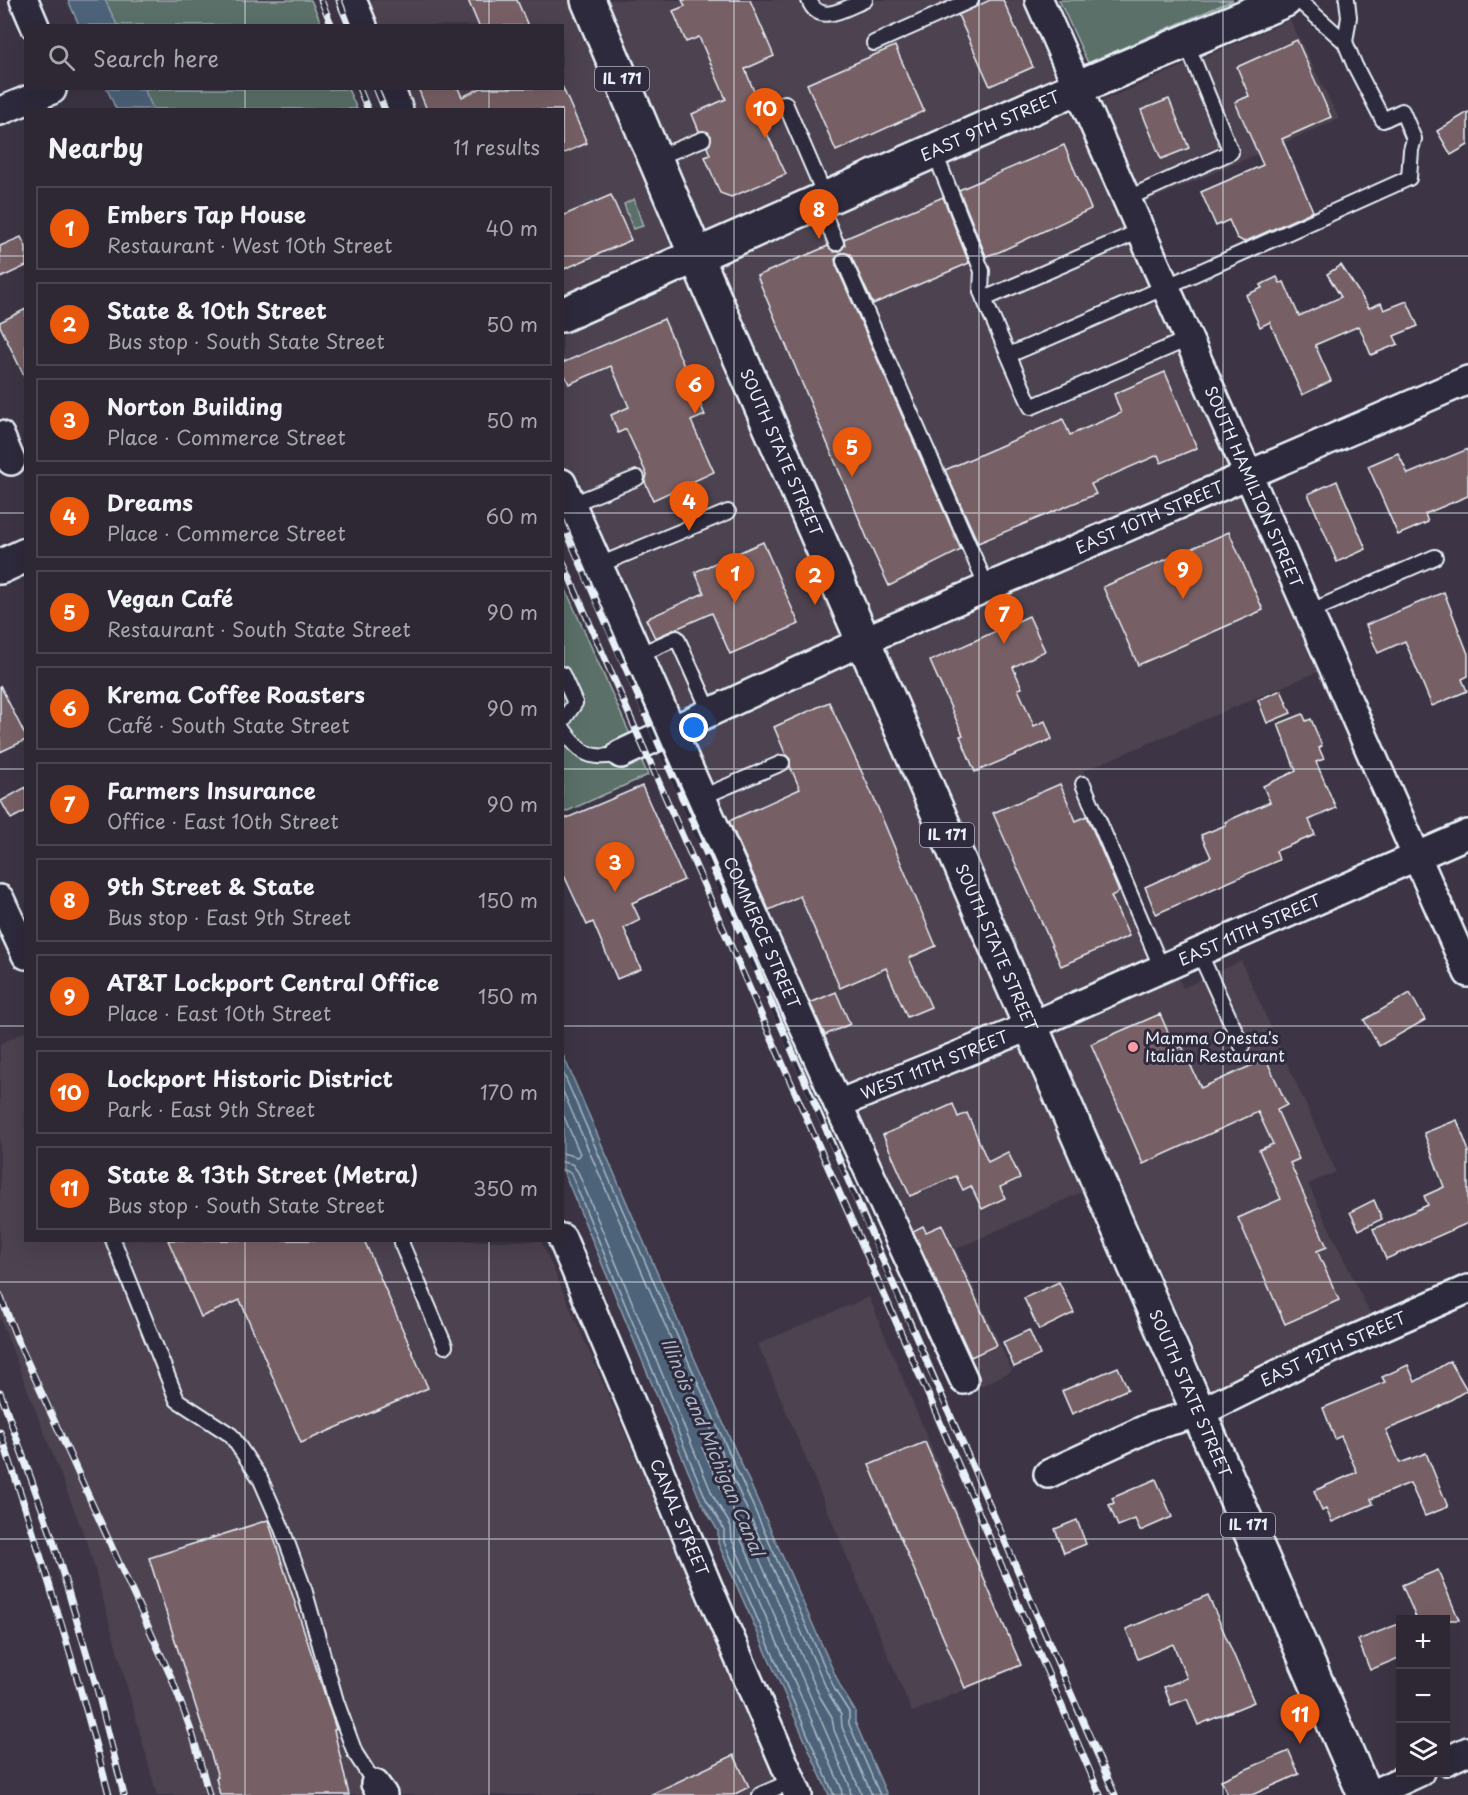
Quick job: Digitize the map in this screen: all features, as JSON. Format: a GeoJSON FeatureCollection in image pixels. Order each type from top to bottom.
{"type":"FeatureCollection","features":[{"type":"Feature","properties":{"kind":"main road","name":"SOUTH STATE STREET"},"geometry":{"type":"LineString","coordinates":[[588,0],[696,257],[1365,1795]]}},
{"type":"Feature","properties":{"kind":"main road","name":"EAST 9TH STREET"},"geometry":{"type":"LineString","coordinates":[[564,314],[1076,88],[1285,0]]}},
{"type":"Feature","properties":{"kind":"main road"},"geometry":{"type":"LineString","coordinates":[[0,567],[24,556]]}},
{"type":"Feature","properties":{"kind":"street"},"geometry":{"type":"LineString","coordinates":[[24,0],[34,24]]}},
{"type":"Feature","properties":{"kind":"street"},"geometry":{"type":"LineString","coordinates":[[352,0],[362,24]]}},
{"type":"Feature","properties":{"kind":"street","name":"SOUTH HAMILTON STREET"},"geometry":{"type":"LineString","coordinates":[[1039,0],[1468,973]]}},
{"type":"Feature","properties":{"kind":"street"},"geometry":{"type":"LineString","coordinates":[[391,90],[398,108]]}},
{"type":"Feature","properties":{"kind":"street"},"geometry":{"type":"LineString","coordinates":[[0,111],[55,96]]}},
{"type":"Feature","properties":{"kind":"street","name":"EAST 10TH STREET"},"geometry":{"type":"LineString","coordinates":[[621,754],[863,641],[1468,380]]}},
{"type":"Feature","properties":{"kind":"street"},"geometry":{"type":"LineString","coordinates":[[0,435],[11,461]]}},
{"type":"Feature","properties":{"kind":"street","name":"COMMERCE STREET"},"geometry":{"type":"LineString","coordinates":[[567,494],[838,1104],[964,1380]]}},
{"type":"Feature","properties":{"kind":"street","name":"EAST 11TH STREET"},"geometry":{"type":"LineString","coordinates":[[1031,1026],[1468,834]]}},
{"type":"Feature","properties":{"kind":"street"},"geometry":{"type":"LineString","coordinates":[[0,899],[24,951]]}},
{"type":"Feature","properties":{"kind":"street","name":"WEST 11TH STREET"},"geometry":{"type":"LineString","coordinates":[[838,1104],[1031,1026]]}},
{"type":"Feature","properties":{"kind":"street","name":"CANAL STREET"},"geometry":{"type":"LineString","coordinates":[[564,1242],[795,1788]]}},
{"type":"Feature","properties":{"kind":"street","name":"EAST 12TH STREET"},"geometry":{"type":"LineString","coordinates":[[1048,1474],[1152,1426],[1199,1413],[1304,1361],[1468,1289]]}},
{"type":"Feature","properties":{"kind":"street"},"geometry":{"type":"LineString","coordinates":[[1450,1759],[1468,1751]]}},
{"type":"Feature","properties":{"kind":"street"},"geometry":{"type":"LineString","coordinates":[[1370,1795],[1411,1777]]}},
{"type":"Feature","properties":{"kind":"lane"},"geometry":{"type":"LineString","coordinates":[[809,0],[816,11],[822,14],[831,14],[865,0]]}},
{"type":"Feature","properties":{"kind":"lane"},"geometry":{"type":"LineString","coordinates":[[874,43],[971,0]]}},
{"type":"Feature","properties":{"kind":"lane"},"geometry":{"type":"LineString","coordinates":[[1009,355],[1165,289],[1409,178],[1414,139],[1402,111],[1383,120],[1345,42],[1298,0]]}},
{"type":"Feature","properties":{"kind":"lane"},"geometry":{"type":"LineString","coordinates":[[1345,42],[1348,17],[1347,0]]}},
{"type":"Feature","properties":{"kind":"lane"},"geometry":{"type":"LineString","coordinates":[[1126,200],[1231,152],[1185,42]]}},
{"type":"Feature","properties":{"kind":"lane"},"geometry":{"type":"LineString","coordinates":[[763,112],[785,103],[836,243]]}},
{"type":"Feature","properties":{"kind":"lane"},"geometry":{"type":"LineString","coordinates":[[656,158],[703,139]]}},
{"type":"Feature","properties":{"kind":"lane"},"geometry":{"type":"LineString","coordinates":[[934,151],[982,271],[981,292],[1031,407],[1188,339]]}},
{"type":"Feature","properties":{"kind":"lane"},"geometry":{"type":"LineString","coordinates":[[984,298],[1140,231]]}},
{"type":"Feature","properties":{"kind":"lane"},"geometry":{"type":"LineString","coordinates":[[844,261],[987,587]]}},
{"type":"Feature","properties":{"kind":"lane"},"geometry":{"type":"LineString","coordinates":[[567,494],[637,478]]}},
{"type":"Feature","properties":{"kind":"lane"},"geometry":{"type":"LineString","coordinates":[[598,565],[728,512]]}},
{"type":"Feature","properties":{"kind":"lane"},"geometry":{"type":"LineString","coordinates":[[1309,612],[1434,557]]}},
{"type":"Feature","properties":{"kind":"lane"},"geometry":{"type":"LineString","coordinates":[[638,655],[677,638],[710,711]]}},
{"type":"Feature","properties":{"kind":"lane"},"geometry":{"type":"LineString","coordinates":[[564,678],[575,703],[564,719]]}},
{"type":"Feature","properties":{"kind":"lane"},"geometry":{"type":"LineString","coordinates":[[564,730],[580,750],[593,757],[604,758],[621,754]]}},
{"type":"Feature","properties":{"kind":"lane"},"geometry":{"type":"LineString","coordinates":[[702,797],[782,763]]}},
{"type":"Feature","properties":{"kind":"lane"},"geometry":{"type":"LineString","coordinates":[[1083,784],[1162,969]]}},
{"type":"Feature","properties":{"kind":"lane"},"geometry":{"type":"LineString","coordinates":[[1199,952],[1242,1046]]}},
{"type":"Feature","properties":{"kind":"lane"},"geometry":{"type":"LineString","coordinates":[[114,1242],[177,1400],[231,1435],[261,1478],[304,1589],[336,1701],[355,1753],[379,1789]]}},
{"type":"Feature","properties":{"kind":"lane"},"geometry":{"type":"LineString","coordinates":[[402,1242],[445,1346]]}},
{"type":"Feature","properties":{"kind":"lane"},"geometry":{"type":"LineString","coordinates":[[760,1795],[795,1788]]}},
{"type":"Feature","properties":{"kind":"shaded area"},"geometry":{"type":"Polygon","coordinates":[[[358,0],[1022,0],[1070,115],[1290,20],[1339,119],[1148,201],[1120,217],[1317,672],[1083,771],[1183,988],[1241,961],[1336,1172],[1308,1184],[1373,1320],[1211,1390],[1117,1176],[956,1249],[1012,1371],[959,1396],[685,732],[564,467],[564,108],[406,108],[396,90],[564,90],[564,24],[369,24],[358,0]]]}},
{"type":"Feature","properties":{"kind":"shaded area"},"geometry":{"type":"Polygon","coordinates":[[[24,1032],[24,1242],[541,1242],[783,1795],[157,1795],[89,1548],[0,1318],[0,1044],[24,1032]]]}},
{"type":"Feature","properties":{"kind":"shaded area"},"geometry":{"type":"Polygon","coordinates":[[[869,1297],[1022,1666],[912,1712],[758,1344],[869,1297]]]}},
{"type":"Feature","properties":{"kind":"green space"},"geometry":{"type":"Polygon","coordinates":[[[105,0],[311,0],[322,24],[117,24],[105,0]]]}},
{"type":"Feature","properties":{"kind":"green space"},"geometry":{"type":"Polygon","coordinates":[[[1059,0],[1233,0],[1088,63],[1059,0]]]}},
{"type":"Feature","properties":{"kind":"green space"},"geometry":{"type":"Polygon","coordinates":[[[144,90],[348,90],[357,108],[153,108],[144,90]]]}},
{"type":"Feature","properties":{"kind":"green space"},"geometry":{"type":"Polygon","coordinates":[[[634,199],[643,226],[633,229],[624,204],[634,199]]]}},
{"type":"Feature","properties":{"kind":"green space"},"geometry":{"type":"Polygon","coordinates":[[[564,586],[648,775],[564,813],[564,586]]]}},
{"type":"Feature","properties":{"kind":"water"},"geometry":{"type":"Polygon","coordinates":[[[68,0],[105,0],[117,24],[79,24],[68,0]]]}},
{"type":"Feature","properties":{"kind":"water"},"geometry":{"type":"Polygon","coordinates":[[[107,90],[144,90],[153,108],[116,108],[107,90]]]}},
{"type":"Feature","properties":{"kind":"water","name":"Illinois and Michigan Canal"},"geometry":{"type":"Polygon","coordinates":[[[564,1057],[841,1688],[855,1711],[855,1722],[887,1795],[829,1795],[718,1543],[718,1531],[701,1502],[564,1172],[564,1057]]]}},
{"type":"Feature","properties":{"kind":"building"},"geometry":{"type":"Polygon","coordinates":[[[468,0],[517,0],[527,24],[478,24],[468,0]]]}},
{"type":"Feature","properties":{"kind":"building"},"geometry":{"type":"Polygon","coordinates":[[[682,0],[750,0],[774,56],[745,69],[759,104],[755,115],[758,119],[767,120],[770,129],[766,131],[786,174],[731,197],[720,193],[705,157],[710,155],[707,147],[711,136],[708,132],[699,131],[692,114],[726,99],[699,37],[686,42],[673,11],[685,6],[682,0]]]}},
{"type":"Feature","properties":{"kind":"building"},"geometry":{"type":"Polygon","coordinates":[[[990,0],[1003,0],[1033,67],[990,86],[958,15],[990,0]]]}},
{"type":"Feature","properties":{"kind":"building"},"geometry":{"type":"Polygon","coordinates":[[[1297,40],[1331,117],[1282,139],[1313,211],[1244,242],[1237,238],[1229,220],[1216,226],[1201,192],[1263,165],[1235,102],[1249,96],[1237,67],[1297,40]]]}},
{"type":"Feature","properties":{"kind":"building"},"geometry":{"type":"Polygon","coordinates":[[[895,46],[924,111],[836,151],[807,84],[895,46]]]}},
{"type":"Feature","properties":{"kind":"building"},"geometry":{"type":"Polygon","coordinates":[[[419,90],[459,90],[462,97],[477,90],[564,90],[587,143],[564,153],[564,108],[426,108],[419,90]]]}},
{"type":"Feature","properties":{"kind":"building"},"geometry":{"type":"Polygon","coordinates":[[[1169,99],[1189,148],[1161,159],[1141,110],[1169,99]]]}},
{"type":"Feature","properties":{"kind":"building"},"geometry":{"type":"Polygon","coordinates":[[[1468,112],[1468,145],[1451,155],[1437,131],[1468,112]]]}},
{"type":"Feature","properties":{"kind":"building"},"geometry":{"type":"Polygon","coordinates":[[[1064,145],[1091,209],[986,256],[959,190],[1064,145]]]}},
{"type":"Feature","properties":{"kind":"building"},"geometry":{"type":"Polygon","coordinates":[[[611,195],[631,240],[564,269],[564,215],[611,195]]]}},
{"type":"Feature","properties":{"kind":"building"},"geometry":{"type":"Polygon","coordinates":[[[943,197],[969,263],[873,304],[850,254],[841,253],[835,259],[961,550],[889,586],[757,276],[828,246],[834,252],[840,251],[845,245],[844,239],[943,197]]]}},
{"type":"Feature","properties":{"kind":"building"},"geometry":{"type":"Polygon","coordinates":[[[21,237],[24,243],[24,267],[0,278],[0,246],[21,237]]]}},
{"type":"Feature","properties":{"kind":"building"},"geometry":{"type":"Polygon","coordinates":[[[1341,265],[1369,308],[1381,303],[1384,310],[1407,301],[1418,326],[1394,336],[1398,344],[1371,355],[1359,326],[1315,345],[1331,381],[1302,395],[1270,322],[1260,327],[1246,295],[1262,288],[1260,285],[1277,277],[1280,283],[1284,282],[1299,316],[1341,297],[1327,274],[1341,265]]]}},
{"type":"Feature","properties":{"kind":"building"},"geometry":{"type":"Polygon","coordinates":[[[24,310],[24,376],[0,326],[0,322],[24,310]]]}},
{"type":"Feature","properties":{"kind":"building"},"geometry":{"type":"Polygon","coordinates":[[[664,319],[705,415],[691,421],[714,472],[653,500],[645,482],[647,475],[626,429],[618,433],[611,415],[629,407],[611,366],[569,384],[564,373],[564,362],[664,319]]]}},
{"type":"Feature","properties":{"kind":"building"},"geometry":{"type":"Polygon","coordinates":[[[1165,372],[1197,448],[1161,463],[1158,455],[1091,484],[1096,494],[978,543],[945,470],[1063,419],[1070,435],[1121,413],[1114,394],[1165,372]]]}},
{"type":"Feature","properties":{"kind":"building"},"geometry":{"type":"Polygon","coordinates":[[[1468,449],[1468,496],[1425,514],[1428,522],[1398,535],[1368,466],[1398,453],[1408,474],[1468,449]]]}},
{"type":"Feature","properties":{"kind":"building"},"geometry":{"type":"Polygon","coordinates":[[[1337,481],[1366,549],[1337,562],[1308,494],[1337,481]]]}},
{"type":"Feature","properties":{"kind":"building"},"geometry":{"type":"Polygon","coordinates":[[[1229,532],[1263,610],[1138,665],[1103,587],[1229,532]]]}},
{"type":"Feature","properties":{"kind":"building"},"geometry":{"type":"Polygon","coordinates":[[[763,542],[799,624],[730,654],[712,613],[655,638],[646,619],[704,593],[695,572],[763,542]]]}},
{"type":"Feature","properties":{"kind":"building"},"geometry":{"type":"Polygon","coordinates":[[[1444,592],[1468,654],[1468,676],[1462,679],[1467,691],[1432,706],[1405,641],[1378,653],[1366,625],[1444,592]]]}},
{"type":"Feature","properties":{"kind":"building"},"geometry":{"type":"Polygon","coordinates":[[[1029,616],[1045,651],[1013,667],[1022,688],[1018,689],[1034,726],[1045,721],[1052,739],[975,772],[960,736],[963,735],[930,661],[1029,616]]]}},
{"type":"Feature","properties":{"kind":"building"},"geometry":{"type":"Polygon","coordinates":[[[0,685],[24,733],[24,741],[0,752],[0,685]]]}},
{"type":"Feature","properties":{"kind":"building"},"geometry":{"type":"Polygon","coordinates":[[[1281,690],[1291,713],[1267,723],[1258,700],[1281,690]]]}},
{"type":"Feature","properties":{"kind":"building"},"geometry":{"type":"Polygon","coordinates":[[[829,702],[872,794],[936,946],[909,958],[931,1007],[907,1017],[886,968],[840,988],[800,896],[769,910],[729,821],[800,789],[790,766],[790,759],[774,727],[829,702]]]}},
{"type":"Feature","properties":{"kind":"building"},"geometry":{"type":"Polygon","coordinates":[[[1303,714],[1306,721],[1311,719],[1322,746],[1319,748],[1324,759],[1316,762],[1336,808],[1309,820],[1315,835],[1276,851],[1279,860],[1156,914],[1145,887],[1211,857],[1201,835],[1270,802],[1263,786],[1296,771],[1278,724],[1303,714]]]}},
{"type":"Feature","properties":{"kind":"building"},"geometry":{"type":"Polygon","coordinates":[[[1060,784],[1076,821],[1087,816],[1119,892],[1111,896],[1129,936],[1061,966],[993,813],[1060,784]]]}},
{"type":"Feature","properties":{"kind":"building"},"geometry":{"type":"Polygon","coordinates":[[[642,786],[684,880],[632,903],[640,920],[624,928],[641,969],[617,979],[593,922],[587,925],[564,875],[564,819],[642,786]]]}},
{"type":"Feature","properties":{"kind":"building"},"geometry":{"type":"Polygon","coordinates":[[[24,788],[24,812],[11,819],[1,801],[24,788]]]}},
{"type":"Feature","properties":{"kind":"building"},"geometry":{"type":"Polygon","coordinates":[[[836,992],[850,1024],[825,1035],[810,1003],[836,992]]]}},
{"type":"Feature","properties":{"kind":"building"},"geometry":{"type":"Polygon","coordinates":[[[1410,993],[1425,1020],[1379,1046],[1364,1020],[1410,993]]]}},
{"type":"Feature","properties":{"kind":"building"},"geometry":{"type":"Polygon","coordinates":[[[1160,1014],[1176,1050],[1182,1046],[1201,1088],[1266,1059],[1287,1105],[1277,1110],[1299,1159],[1290,1163],[1327,1247],[1317,1251],[1339,1300],[1285,1324],[1238,1218],[1281,1199],[1259,1150],[1273,1144],[1258,1112],[1143,1164],[1091,1044],[1160,1014]]]}},
{"type":"Feature","properties":{"kind":"building"},"geometry":{"type":"Polygon","coordinates":[[[953,1104],[958,1117],[967,1113],[988,1162],[1008,1152],[1020,1178],[1000,1187],[1005,1198],[982,1209],[971,1186],[963,1190],[956,1176],[910,1196],[883,1135],[953,1104]]]}},
{"type":"Feature","properties":{"kind":"building"},"geometry":{"type":"Polygon","coordinates":[[[1457,1120],[1468,1149],[1468,1223],[1386,1259],[1373,1229],[1428,1205],[1424,1196],[1444,1187],[1424,1133],[1457,1120]]]}},
{"type":"Feature","properties":{"kind":"building"},"geometry":{"type":"Polygon","coordinates":[[[1374,1200],[1382,1219],[1359,1230],[1350,1212],[1374,1200]]]}},
{"type":"Feature","properties":{"kind":"building"},"geometry":{"type":"Polygon","coordinates":[[[942,1225],[997,1345],[971,1357],[913,1231],[923,1226],[926,1232],[942,1225]]]}},
{"type":"Feature","properties":{"kind":"building"},"geometry":{"type":"Polygon","coordinates":[[[169,1242],[365,1242],[428,1388],[301,1443],[240,1300],[201,1317],[169,1242]]]}},
{"type":"Feature","properties":{"kind":"building"},"geometry":{"type":"Polygon","coordinates":[[[1059,1282],[1074,1313],[1039,1330],[1024,1298],[1059,1282]]]}},
{"type":"Feature","properties":{"kind":"building"},"geometry":{"type":"Polygon","coordinates":[[[1029,1330],[1040,1355],[1014,1367],[1003,1342],[1029,1330]]]}},
{"type":"Feature","properties":{"kind":"building"},"geometry":{"type":"Polygon","coordinates":[[[1450,1361],[1467,1390],[1434,1410],[1386,1430],[1400,1463],[1426,1453],[1448,1507],[1425,1516],[1410,1483],[1371,1499],[1373,1504],[1332,1522],[1326,1509],[1322,1511],[1314,1491],[1357,1472],[1341,1436],[1335,1439],[1323,1408],[1385,1382],[1382,1377],[1408,1365],[1415,1382],[1450,1361]]]}},
{"type":"Feature","properties":{"kind":"building"},"geometry":{"type":"Polygon","coordinates":[[[1118,1367],[1128,1389],[1072,1414],[1062,1391],[1118,1367]]]}},
{"type":"Feature","properties":{"kind":"building"},"geometry":{"type":"Polygon","coordinates":[[[925,1442],[1021,1665],[965,1688],[869,1465],[925,1442]]]}},
{"type":"Feature","properties":{"kind":"building"},"geometry":{"type":"Polygon","coordinates":[[[1156,1479],[1172,1517],[1140,1531],[1135,1519],[1118,1526],[1109,1505],[1114,1503],[1112,1498],[1156,1479]]]}},
{"type":"Feature","properties":{"kind":"building"},"geometry":{"type":"Polygon","coordinates":[[[268,1520],[336,1729],[334,1730],[349,1795],[220,1795],[216,1778],[218,1777],[149,1558],[268,1520]]]}},
{"type":"Feature","properties":{"kind":"building"},"geometry":{"type":"Polygon","coordinates":[[[1077,1520],[1086,1544],[1064,1553],[1055,1529],[1077,1520]]]}},
{"type":"Feature","properties":{"kind":"building"},"geometry":{"type":"Polygon","coordinates":[[[1438,1570],[1459,1620],[1450,1620],[1450,1615],[1415,1615],[1402,1585],[1438,1570]]]}},
{"type":"Feature","properties":{"kind":"building"},"geometry":{"type":"Polygon","coordinates":[[[1208,1595],[1254,1702],[1198,1725],[1187,1699],[1171,1705],[1164,1687],[1187,1678],[1173,1644],[1138,1659],[1126,1629],[1208,1595]]]}},
{"type":"Feature","properties":{"kind":"building"},"geometry":{"type":"Polygon","coordinates":[[[1396,1625],[1396,1659],[1370,1670],[1358,1640],[1396,1625]]]}},
{"type":"Feature","properties":{"kind":"building"},"geometry":{"type":"Polygon","coordinates":[[[1289,1751],[1299,1774],[1252,1795],[1228,1795],[1221,1780],[1289,1751]]]}},
{"type":"Feature","properties":{"kind":"building"},"geometry":{"type":"Polygon","coordinates":[[[734,1755],[749,1787],[733,1795],[650,1795],[734,1755]]]}},
{"type":"Feature","properties":{"kind":"railway"},"geometry":{"type":"LineString","coordinates":[[321,0],[331,24]]}},
{"type":"Feature","properties":{"kind":"railway"},"geometry":{"type":"LineString","coordinates":[[339,0],[348,24]]}},
{"type":"Feature","properties":{"kind":"railway"},"geometry":{"type":"LineString","coordinates":[[360,90],[367,108]]}},
{"type":"Feature","properties":{"kind":"railway"},"geometry":{"type":"LineString","coordinates":[[377,90],[384,108]]}},
{"type":"Feature","properties":{"kind":"railway"},"geometry":{"type":"LineString","coordinates":[[564,526],[1115,1795]]}},
{"type":"Feature","properties":{"kind":"railway"},"geometry":{"type":"LineString","coordinates":[[564,565],[927,1392],[1100,1795]]}},
{"type":"Feature","properties":{"kind":"railway"},"geometry":{"type":"LineString","coordinates":[[0,1295],[17,1339],[172,1679],[193,1736],[209,1795]]}},
{"type":"Feature","properties":{"kind":"railway"},"geometry":{"type":"LineString","coordinates":[[0,1392],[52,1537],[96,1685],[124,1795]]}},
{"type":"Feature","properties":{"kind":"railway"},"geometry":{"type":"LineString","coordinates":[[0,1432],[58,1612],[109,1795]]}},
{"type":"Feature","properties":{"kind":"place","name":"Lockport Historic District"},"geometry":{"type":"Point","coordinates":[765,138]}},
{"type":"Feature","properties":{"kind":"place","name":"9th Street & State"},"geometry":{"type":"Point","coordinates":[819,239]}},
{"type":"Feature","properties":{"kind":"place","name":"Krema Coffee Roasters"},"geometry":{"type":"Point","coordinates":[695,414]}},
{"type":"Feature","properties":{"kind":"place","name":"Vegan Café"},"geometry":{"type":"Point","coordinates":[852,477]}},
{"type":"Feature","properties":{"kind":"place","name":"Dreams"},"geometry":{"type":"Point","coordinates":[689,531]}},
{"type":"Feature","properties":{"kind":"place","name":"AT&T Lockport Central Office"},"geometry":{"type":"Point","coordinates":[1183,599]}},
{"type":"Feature","properties":{"kind":"place","name":"Embers Tap House"},"geometry":{"type":"Point","coordinates":[735,603]}},
{"type":"Feature","properties":{"kind":"place","name":"State & 10th Street"},"geometry":{"type":"Point","coordinates":[815,605]}},
{"type":"Feature","properties":{"kind":"place","name":"Farmers Insurance"},"geometry":{"type":"Point","coordinates":[1004,644]}},
{"type":"Feature","properties":{"kind":"place","name":"Norton Building"},"geometry":{"type":"Point","coordinates":[615,892]}},
{"type":"Feature","properties":{"kind":"place","name":"Mamma Onesta's Italian Restaurant"},"geometry":{"type":"Point","coordinates":[1133,1047]}},
{"type":"Feature","properties":{"kind":"place","name":"State & 13th Street (Metra)"},"geometry":{"type":"Point","coordinates":[1300,1744]}}]}
